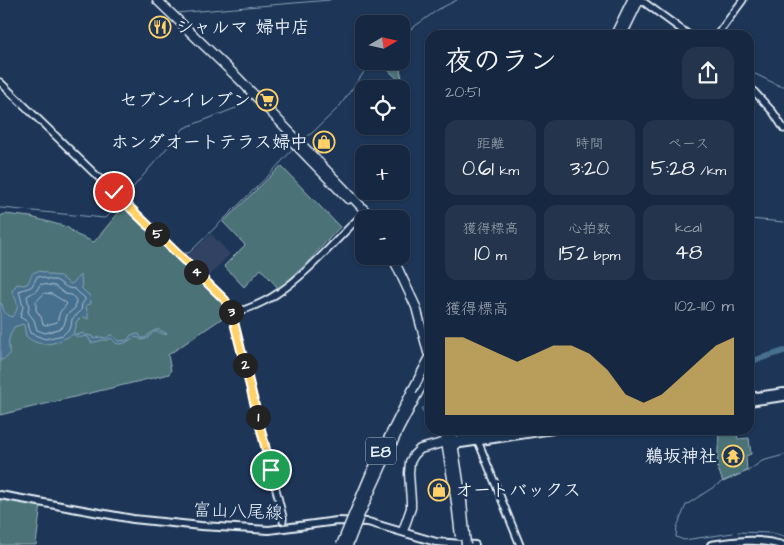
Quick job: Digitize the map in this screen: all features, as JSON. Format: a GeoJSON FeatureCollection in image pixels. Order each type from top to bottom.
{"type":"FeatureCollection","features":[{"type":"Feature","properties":{"kind":"highway"},"geometry":{"type":"LineString","coordinates":[[151,0],[235,80],[319,170],[361,210]]}},
{"type":"Feature","properties":{"kind":"highway"},"geometry":{"type":"LineString","coordinates":[[157,0],[239,79],[361,210]]}},
{"type":"Feature","properties":{"kind":"highway"},"geometry":{"type":"LineString","coordinates":[[624,30],[632,0]]}},
{"type":"Feature","properties":{"kind":"highway"},"geometry":{"type":"LineString","coordinates":[[618,30],[640,0]]}},
{"type":"Feature","properties":{"kind":"highway"},"geometry":{"type":"LineString","coordinates":[[396,265],[416,307],[425,340]]}},
{"type":"Feature","properties":{"kind":"highway"},"geometry":{"type":"LineString","coordinates":[[402,265],[419,306],[425,327]]}},
{"type":"Feature","properties":{"kind":"highway","name":"E8"},"geometry":{"type":"LineString","coordinates":[[414,394],[425,369]]}},
{"type":"Feature","properties":{"kind":"highway","name":"E8"},"geometry":{"type":"LineString","coordinates":[[348,545],[374,466],[425,378]]}},
{"type":"Feature","properties":{"kind":"highway"},"geometry":{"type":"LineString","coordinates":[[446,435],[460,502],[466,545]]}},
{"type":"Feature","properties":{"kind":"highway"},"geometry":{"type":"LineString","coordinates":[[449,443],[450,435]]}},
{"type":"Feature","properties":{"kind":"highway"},"geometry":{"type":"LineString","coordinates":[[402,531],[411,508],[410,462],[420,449],[449,443]]}},
{"type":"Feature","properties":{"kind":"highway"},"geometry":{"type":"LineString","coordinates":[[460,502],[462,545]]}},
{"type":"Feature","properties":{"kind":"highway","name":"E8"},"geometry":{"type":"LineString","coordinates":[[341,545],[357,514]]}},
{"type":"Feature","properties":{"kind":"main road"},"geometry":{"type":"LineString","coordinates":[[754,396],[784,392]]}},
{"type":"Feature","properties":{"kind":"main road"},"geometry":{"type":"LineString","coordinates":[[754,401],[784,397]]}},
{"type":"Feature","properties":{"kind":"main road"},"geometry":{"type":"LineString","coordinates":[[449,443],[493,435]]}},
{"type":"Feature","properties":{"kind":"main road"},"geometry":{"type":"LineString","coordinates":[[449,443],[519,435]]}},
{"type":"Feature","properties":{"kind":"main road","name":"富山八尾線"},"geometry":{"type":"LineString","coordinates":[[0,494],[133,519],[160,522],[269,530],[337,521],[368,522],[436,542],[475,545]]}},
{"type":"Feature","properties":{"kind":"main road"},"geometry":{"type":"LineString","coordinates":[[711,545],[737,541],[760,541],[782,545]]}},
{"type":"Feature","properties":{"kind":"street"},"geometry":{"type":"LineString","coordinates":[[640,0],[681,30]]}},
{"type":"Feature","properties":{"kind":"street"},"geometry":{"type":"LineString","coordinates":[[721,30],[743,0]]}},
{"type":"Feature","properties":{"kind":"street"},"geometry":{"type":"LineString","coordinates":[[0,82],[225,300],[232,314],[283,521]]}},
{"type":"Feature","properties":{"kind":"street"},"geometry":{"type":"LineString","coordinates":[[754,91],[773,112],[784,129]]}},
{"type":"Feature","properties":{"kind":"street"},"geometry":{"type":"LineString","coordinates":[[232,314],[251,308],[278,294],[355,224]]}},
{"type":"Feature","properties":{"kind":"street"},"geometry":{"type":"LineString","coordinates":[[478,441],[520,545]]}},
{"type":"Feature","properties":{"kind":"shaded area"},"geometry":{"type":"Polygon","coordinates":[[[211,234],[230,254],[210,275],[203,277],[184,259],[211,234]]]}},
{"type":"Feature","properties":{"kind":"green space"},"geometry":{"type":"Polygon","coordinates":[[[388,70],[400,70],[402,80],[399,80],[388,70]]]}},
{"type":"Feature","properties":{"kind":"green space"},"geometry":{"type":"Polygon","coordinates":[[[281,166],[340,227],[306,264],[279,289],[261,269],[244,287],[224,266],[245,245],[223,222],[281,166]]]}},
{"type":"Feature","properties":{"kind":"green space"},"geometry":{"type":"Polygon","coordinates":[[[124,206],[223,302],[227,309],[227,315],[168,355],[171,371],[169,374],[0,415],[0,216],[5,214],[31,217],[67,227],[77,235],[94,242],[124,206]]]}},
{"type":"Feature","properties":{"kind":"green space"},"geometry":{"type":"Polygon","coordinates":[[[719,435],[737,435],[738,439],[749,438],[751,454],[746,456],[747,471],[723,482],[717,466],[719,435]]]}},
{"type":"Feature","properties":{"kind":"green space"},"geometry":{"type":"Polygon","coordinates":[[[0,495],[41,504],[36,545],[0,545],[0,495]]]}},
{"type":"Feature","properties":{"kind":"water"},"geometry":{"type":"Polygon","coordinates":[[[39,271],[60,276],[70,284],[81,276],[82,289],[90,296],[91,304],[86,305],[88,319],[82,316],[76,322],[76,328],[73,332],[77,335],[83,333],[92,336],[93,339],[99,337],[107,338],[113,335],[118,341],[128,340],[131,335],[139,334],[141,338],[145,338],[153,332],[148,338],[141,340],[134,337],[121,344],[116,343],[111,338],[91,343],[88,337],[78,338],[73,334],[50,344],[44,344],[38,343],[26,336],[23,324],[14,327],[9,339],[9,355],[5,359],[0,360],[0,303],[5,312],[12,317],[17,307],[17,301],[12,291],[17,284],[24,285],[28,283],[33,273],[39,271]]]}},
{"type":"Feature","properties":{"kind":"water"},"geometry":{"type":"Polygon","coordinates":[[[160,330],[167,334],[166,335],[153,332],[160,330]]]}},
{"type":"Feature","properties":{"kind":"waterway"},"geometry":{"type":"LineString","coordinates":[[176,13],[330,0]]}},
{"type":"Feature","properties":{"kind":"waterway"},"geometry":{"type":"LineString","coordinates":[[410,30],[439,9],[457,0]]}},
{"type":"Feature","properties":{"kind":"waterway"},"geometry":{"type":"LineString","coordinates":[[648,9],[676,30]]}},
{"type":"Feature","properties":{"kind":"waterway"},"geometry":{"type":"LineString","coordinates":[[301,141],[339,107],[366,70]]}},
{"type":"Feature","properties":{"kind":"waterway"},"geometry":{"type":"LineString","coordinates":[[754,73],[780,86],[784,86]]}},
{"type":"Feature","properties":{"kind":"waterway"},"geometry":{"type":"LineString","coordinates":[[124,198],[184,128],[241,106],[246,101]]}},
{"type":"Feature","properties":{"kind":"waterway"},"geometry":{"type":"LineString","coordinates":[[180,253],[189,253],[295,147]]}},
{"type":"Feature","properties":{"kind":"waterway"},"geometry":{"type":"LineString","coordinates":[[0,208],[104,218],[121,201]]}},
{"type":"Feature","properties":{"kind":"waterway"},"geometry":{"type":"LineString","coordinates":[[754,219],[784,222]]}},
{"type":"Feature","properties":{"kind":"waterway"},"geometry":{"type":"LineString","coordinates":[[754,360],[784,351]]}},
{"type":"Feature","properties":{"kind":"waterway"},"geometry":{"type":"LineString","coordinates":[[733,533],[684,540],[676,537],[677,527],[686,505],[723,481],[748,471],[762,461],[784,455]]}},
{"type":"Feature","properties":{"kind":"waterway"},"geometry":{"type":"LineString","coordinates":[[738,532],[772,533],[784,536]]}},
{"type":"Feature","properties":{"kind":"place","name":"シャルマ 婦中店"},"geometry":{"type":"Point","coordinates":[160,27]}},
{"type":"Feature","properties":{"kind":"place","name":"セブン-イレブン"},"geometry":{"type":"Point","coordinates":[267,100]}},
{"type":"Feature","properties":{"kind":"place","name":"ホンダオートテラス婦中"},"geometry":{"type":"Point","coordinates":[324,142]}},
{"type":"Feature","properties":{"kind":"place","name":"鵜坂神社"},"geometry":{"type":"Point","coordinates":[733,456]}},
{"type":"Feature","properties":{"kind":"place","name":"オートバックス"},"geometry":{"type":"Point","coordinates":[439,490]}},
{"type":"Feature","properties":{"kind":"route"},"geometry":{"type":"LineString","coordinates":[[114,192],[225,300],[232,314],[271,470]]}}]}
